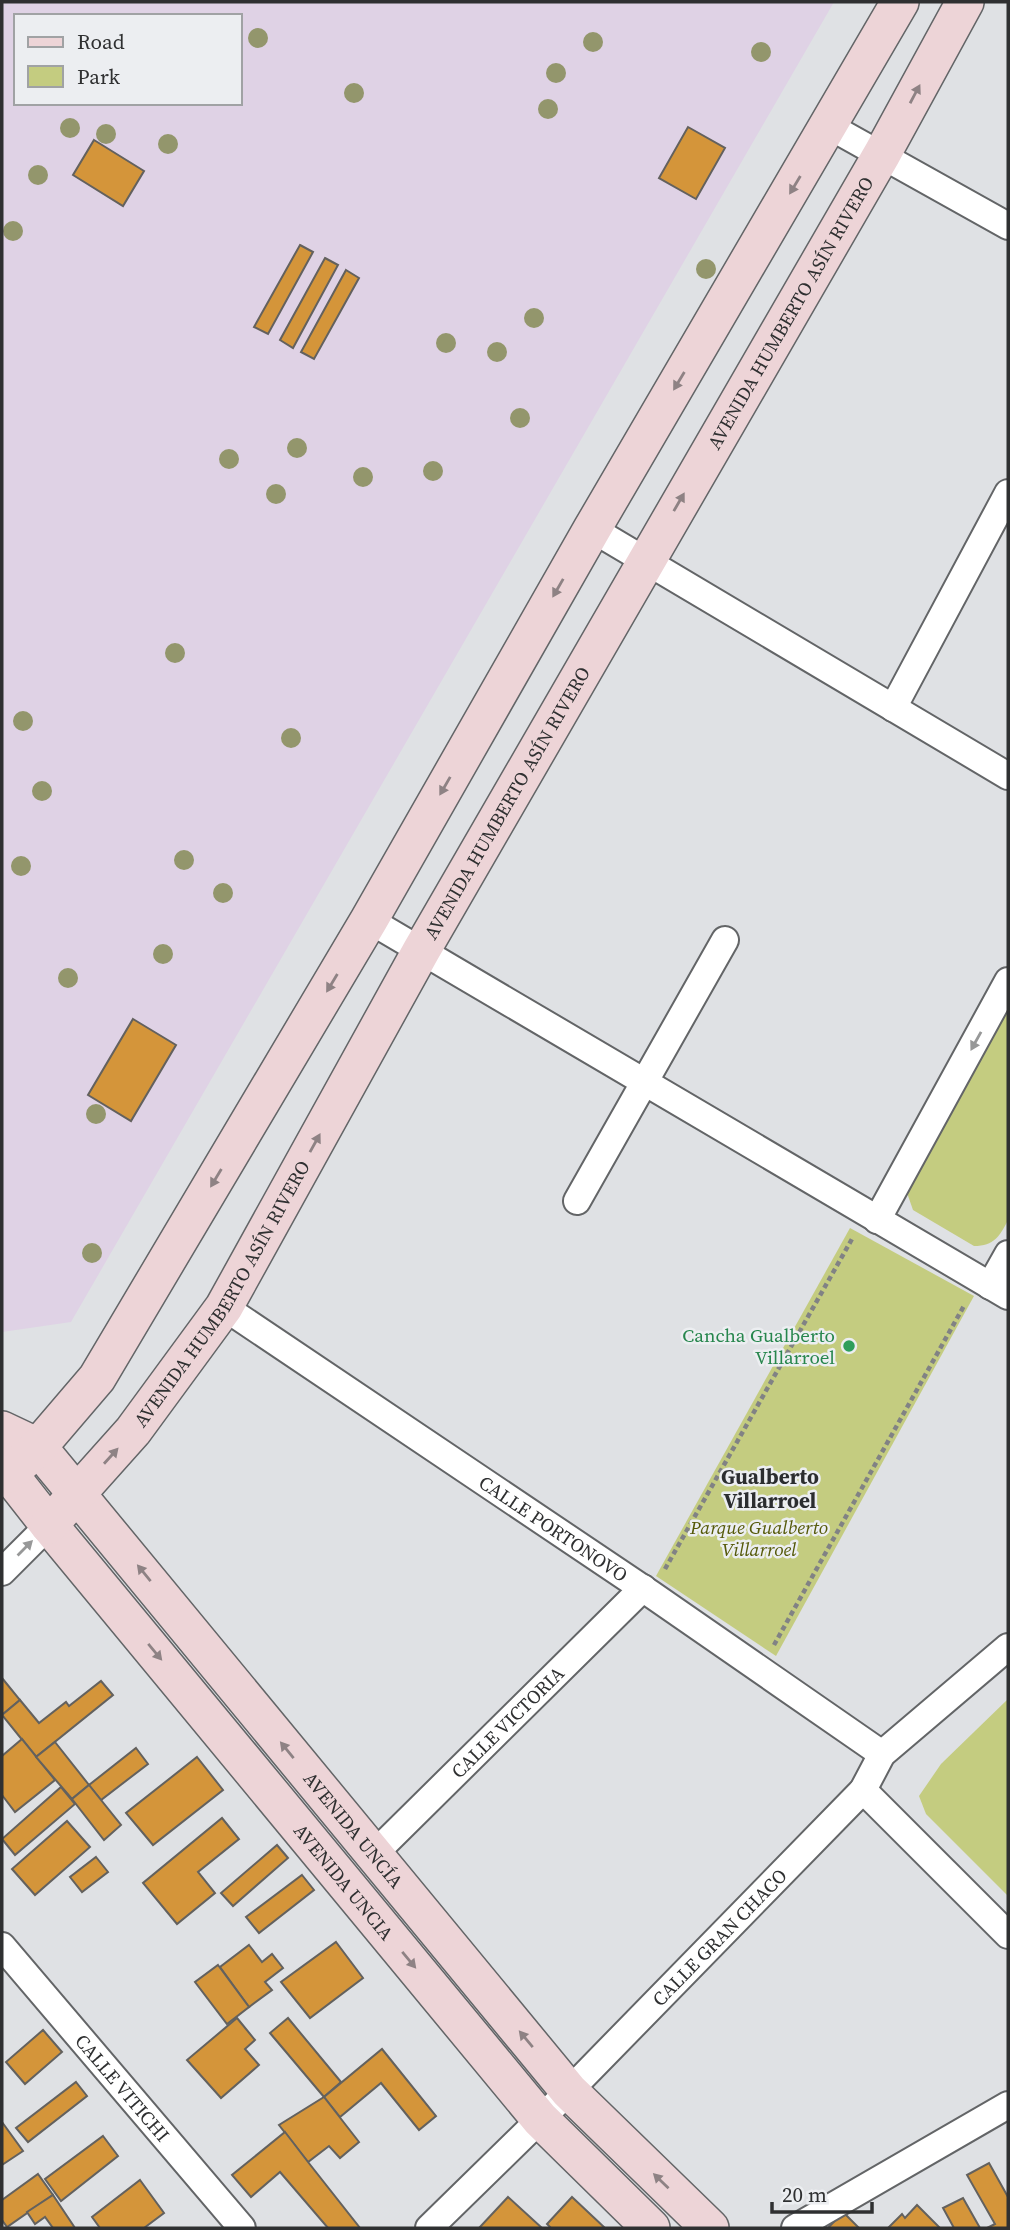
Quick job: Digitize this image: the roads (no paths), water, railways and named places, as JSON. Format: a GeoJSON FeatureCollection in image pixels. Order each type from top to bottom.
{"type":"FeatureCollection","features":[{"type":"Feature","properties":{"kind":"street"},"geometry":{"type":"LineString","coordinates":[[49,1525],[4,1470],[38,1447],[97,1378],[369,920],[592,528],[900,2]]}},
{"type":"Feature","properties":{"kind":"street","name":"AVENIDA HUMBERTO ASÍN RIVERO"},"geometry":{"type":"LineString","coordinates":[[2,1572],[49,1525],[133,1431],[224,1307],[421,951],[883,154],[965,2]]}},
{"type":"Feature","properties":{"kind":"street"},"geometry":{"type":"LineString","coordinates":[[829,127],[883,154],[1008,226]]}},
{"type":"Feature","properties":{"kind":"street"},"geometry":{"type":"LineString","coordinates":[[893,708],[1008,493]]}},
{"type":"Feature","properties":{"kind":"street"},"geometry":{"type":"LineString","coordinates":[[592,528],[1008,776]]}},
{"type":"Feature","properties":{"kind":"street"},"geometry":{"type":"LineString","coordinates":[[369,920],[992,1287],[1008,1254]]}},
{"type":"Feature","properties":{"kind":"street"},"geometry":{"type":"LineString","coordinates":[[577,1202],[725,940]]}},
{"type":"Feature","properties":{"kind":"street"},"geometry":{"type":"LineString","coordinates":[[872,1217],[1008,981]]}},
{"type":"Feature","properties":{"kind":"street","name":"CALLE PORTONOVO"},"geometry":{"type":"LineString","coordinates":[[224,1307],[647,1591],[881,1754]]}},
{"type":"Feature","properties":{"kind":"street","name":"AVENIDA UNCÍA"},"geometry":{"type":"LineString","coordinates":[[2,1430],[38,1447],[569,2091],[710,2228]]}},
{"type":"Feature","properties":{"kind":"street","name":"AVENIDA UNCIA"},"geometry":{"type":"LineString","coordinates":[[49,1525],[540,2119],[651,2228]]}},
{"type":"Feature","properties":{"kind":"street","name":"CALLE VICTORIA"},"geometry":{"type":"LineString","coordinates":[[373,1855],[647,1591]]}},
{"type":"Feature","properties":{"kind":"street","name":"CALLE GRAN CHACO"},"geometry":{"type":"LineString","coordinates":[[429,2228],[569,2091],[863,1790],[881,1754],[1008,1647]]}},
{"type":"Feature","properties":{"kind":"street"},"geometry":{"type":"LineString","coordinates":[[863,1790],[1008,1935]]}},
{"type":"Feature","properties":{"kind":"street","name":"CALLE VITICHI"},"geometry":{"type":"LineString","coordinates":[[2,1947],[242,2228]]}},
{"type":"Feature","properties":{"kind":"street"},"geometry":{"type":"LineString","coordinates":[[795,2228],[1008,2105]]}},
{"type":"Feature","properties":{"kind":"place","name":"Cancha Gualberto Villarroel"},"geometry":{"type":"Point","coordinates":[849,1346]}},
{"type":"Feature","properties":{"kind":"district","name":"Gualberto Villarroel"},"geometry":{"type":"Point","coordinates":[770,1489]}},
{"type":"Feature","properties":{"kind":"park label","name":"Parque Gualberto Villarroel"},"geometry":{"type":"Point","coordinates":[759,1538]}}]}
